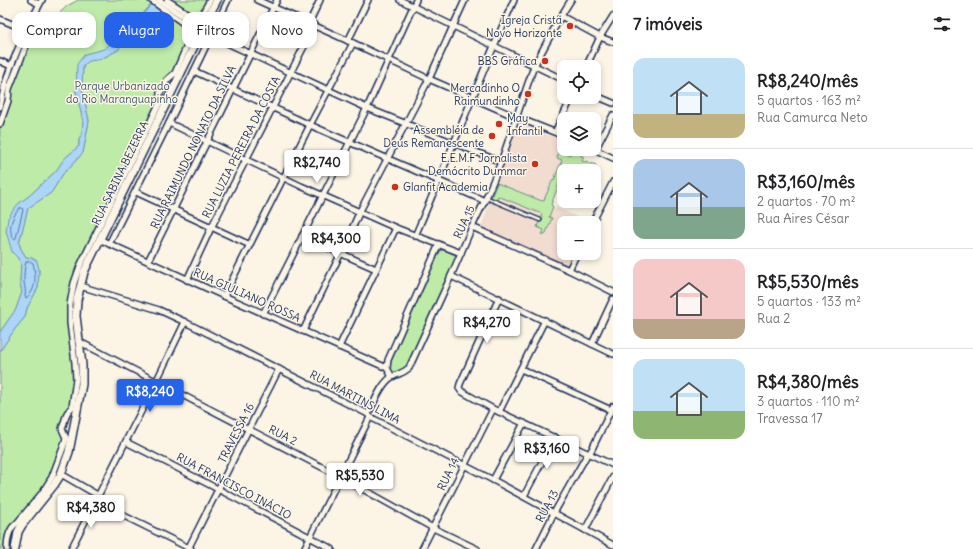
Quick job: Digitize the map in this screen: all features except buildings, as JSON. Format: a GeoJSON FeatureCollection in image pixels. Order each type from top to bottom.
{"type":"FeatureCollection","features":[{"type":"Feature","properties":{"kind":"main road","name":"RUA SABINA BEZERRA"},"geometry":{"type":"LineString","coordinates":[[211,12],[217,0]]}},
{"type":"Feature","properties":{"kind":"main road","name":"RUA SABINA BEZERRA"},"geometry":{"type":"LineString","coordinates":[[15,549],[18,532],[28,516],[45,498],[61,474],[69,452],[82,391],[82,370],[76,316],[80,286],[84,272],[193,48]]}},
{"type":"Feature","properties":{"kind":"street"},"geometry":{"type":"LineString","coordinates":[[31,0],[40,2],[35,12]]}},
{"type":"Feature","properties":{"kind":"street"},"geometry":{"type":"LineString","coordinates":[[151,0],[182,16]]}},
{"type":"Feature","properties":{"kind":"street"},"geometry":{"type":"LineString","coordinates":[[158,0],[182,16]]}},
{"type":"Feature","properties":{"kind":"street"},"geometry":{"type":"LineString","coordinates":[[167,0],[182,16]]}},
{"type":"Feature","properties":{"kind":"street"},"geometry":{"type":"LineString","coordinates":[[202,12],[210,0]]}},
{"type":"Feature","properties":{"kind":"street"},"geometry":{"type":"LineString","coordinates":[[222,12],[228,0]]}},
{"type":"Feature","properties":{"kind":"street"},"geometry":{"type":"LineString","coordinates":[[257,0],[284,12]]}},
{"type":"Feature","properties":{"kind":"street","name":"RUA RAIMUNDO NONATO DA SILVA"},"geometry":{"type":"LineString","coordinates":[[148,261],[277,0]]}},
{"type":"Feature","properties":{"kind":"street"},"geometry":{"type":"LineString","coordinates":[[314,12],[320,0]]}},
{"type":"Feature","properties":{"kind":"street"},"geometry":{"type":"LineString","coordinates":[[224,296],[328,91],[351,42],[368,0]]}},
{"type":"Feature","properties":{"kind":"street"},"geometry":{"type":"LineString","coordinates":[[400,0],[557,77]]}},
{"type":"Feature","properties":{"kind":"street"},"geometry":{"type":"LineString","coordinates":[[264,314],[367,108],[416,0]]}},
{"type":"Feature","properties":{"kind":"street"},"geometry":{"type":"LineString","coordinates":[[303,331],[360,211],[429,79],[465,0]]}},
{"type":"Feature","properties":{"kind":"street"},"geometry":{"type":"LineString","coordinates":[[415,236],[439,182],[472,98],[514,0]]}},
{"type":"Feature","properties":{"kind":"street","name":"RUA 15"},"geometry":{"type":"LineString","coordinates":[[304,549],[341,477],[381,390],[392,377],[400,375],[409,368],[501,162],[534,66],[561,16],[572,0]]}},
{"type":"Feature","properties":{"kind":"street"},"geometry":{"type":"LineString","coordinates":[[561,16],[600,37],[613,42]]}},
{"type":"Feature","properties":{"kind":"street"},"geometry":{"type":"LineString","coordinates":[[589,60],[600,37],[613,16]]}},
{"type":"Feature","properties":{"kind":"street"},"geometry":{"type":"LineString","coordinates":[[0,19],[12,24]]}},
{"type":"Feature","properties":{"kind":"street"},"geometry":{"type":"LineString","coordinates":[[317,26],[429,79],[516,117],[555,132],[569,104]]}},
{"type":"Feature","properties":{"kind":"street"},"geometry":{"type":"LineString","coordinates":[[0,107],[2,84],[18,48]]}},
{"type":"Feature","properties":{"kind":"street"},"geometry":{"type":"LineString","coordinates":[[0,124],[8,101],[9,89],[25,48]]}},
{"type":"Feature","properties":{"kind":"street"},"geometry":{"type":"LineString","coordinates":[[7,549],[9,534],[12,526],[17,523],[42,493],[52,477],[66,438],[62,429],[67,413],[72,407],[76,379],[70,323],[70,304],[74,283],[83,258],[159,104],[160,93],[167,80],[175,73],[186,48]]}},
{"type":"Feature","properties":{"kind":"street"},"geometry":{"type":"LineString","coordinates":[[109,244],[136,192],[205,48]]}},
{"type":"Feature","properties":{"kind":"street"},"geometry":{"type":"LineString","coordinates":[[236,48],[367,108],[501,162]]}},
{"type":"Feature","properties":{"kind":"street","name":"RUA LUZIA PEREIRA DA COSTA"},"geometry":{"type":"LineString","coordinates":[[187,280],[211,228],[303,48]]}},
{"type":"Feature","properties":{"kind":"street"},"geometry":{"type":"LineString","coordinates":[[0,61],[11,66]]}},
{"type":"Feature","properties":{"kind":"street"},"geometry":{"type":"LineString","coordinates":[[194,71],[387,160],[485,200]]}},
{"type":"Feature","properties":{"kind":"street"},"geometry":{"type":"LineString","coordinates":[[601,98],[613,103]]}},
{"type":"Feature","properties":{"kind":"street"},"geometry":{"type":"LineString","coordinates":[[601,136],[613,115]]}},
{"type":"Feature","properties":{"kind":"street"},"geometry":{"type":"LineString","coordinates":[[169,123],[284,179],[415,236],[461,253]]}},
{"type":"Feature","properties":{"kind":"street"},"geometry":{"type":"LineString","coordinates":[[601,152],[613,158]]}},
{"type":"Feature","properties":{"kind":"street"},"geometry":{"type":"LineString","coordinates":[[596,216],[613,182]]}},
{"type":"Feature","properties":{"kind":"street"},"geometry":{"type":"LineString","coordinates":[[136,192],[250,246]]}},
{"type":"Feature","properties":{"kind":"street"},"geometry":{"type":"LineString","coordinates":[[472,227],[569,270],[613,292]]}},
{"type":"Feature","properties":{"kind":"street"},"geometry":{"type":"LineString","coordinates":[[339,347],[396,228]]}},
{"type":"Feature","properties":{"kind":"street"},"geometry":{"type":"LineString","coordinates":[[302,236],[376,269]]}},
{"type":"Feature","properties":{"kind":"street","name":"RUA GIULIANO ROSSA"},"geometry":{"type":"LineString","coordinates":[[100,239],[187,280],[387,368]]}},
{"type":"Feature","properties":{"kind":"street","name":"RUA 15"},"geometry":{"type":"LineString","coordinates":[[387,368],[388,360],[439,244]]}},
{"type":"Feature","properties":{"kind":"street"},"geometry":{"type":"LineString","coordinates":[[569,270],[574,260]]}},
{"type":"Feature","properties":{"kind":"street"},"geometry":{"type":"LineString","coordinates":[[451,276],[613,354]]}},
{"type":"Feature","properties":{"kind":"street","name":"RUA MARTINS LIMA"},"geometry":{"type":"LineString","coordinates":[[80,286],[159,310],[185,322],[494,480],[613,545]]}},
{"type":"Feature","properties":{"kind":"street"},"geometry":{"type":"LineString","coordinates":[[499,298],[459,388],[464,393],[483,402],[493,409],[613,465]]}},
{"type":"Feature","properties":{"kind":"street"},"geometry":{"type":"LineString","coordinates":[[592,344],[613,299]]}},
{"type":"Feature","properties":{"kind":"street"},"geometry":{"type":"LineString","coordinates":[[499,412],[545,320]]}},
{"type":"Feature","properties":{"kind":"street"},"geometry":{"type":"LineString","coordinates":[[71,549],[96,502],[185,322]]}},
{"type":"Feature","properties":{"kind":"street","name":"RUA 2"},"geometry":{"type":"LineString","coordinates":[[78,341],[250,429],[433,528],[477,549]]}},
{"type":"Feature","properties":{"kind":"street"},"geometry":{"type":"LineString","coordinates":[[387,368],[392,377]]}},
{"type":"Feature","properties":{"kind":"street","name":"TRAVESSA 16"},"geometry":{"type":"LineString","coordinates":[[189,549],[279,369]]}},
{"type":"Feature","properties":{"kind":"street"},"geometry":{"type":"LineString","coordinates":[[521,369],[612,408]]}},
{"type":"Feature","properties":{"kind":"street","name":"RUA 13"},"geometry":{"type":"LineString","coordinates":[[536,549],[554,512],[589,453],[612,408]]}},
{"type":"Feature","properties":{"kind":"street","name":"RUA 14"},"geometry":{"type":"LineString","coordinates":[[422,549],[493,409]]}},
{"type":"Feature","properties":{"kind":"street"},"geometry":{"type":"LineString","coordinates":[[494,480],[524,423]]}},
{"type":"Feature","properties":{"kind":"street"},"geometry":{"type":"LineString","coordinates":[[524,496],[555,437]]}},
{"type":"Feature","properties":{"kind":"street","name":"RUA FRANCISCO INÁCIO"},"geometry":{"type":"LineString","coordinates":[[126,442],[219,488],[332,549]]}},
{"type":"Feature","properties":{"kind":"street"},"geometry":{"type":"LineString","coordinates":[[61,474],[99,496]]}},
{"type":"Feature","properties":{"kind":"street"},"geometry":{"type":"LineString","coordinates":[[585,530],[613,477]]}},
{"type":"Feature","properties":{"kind":"street"},"geometry":{"type":"LineString","coordinates":[[96,502],[189,549]]}},
{"type":"Feature","properties":{"kind":"lane"},"geometry":{"type":"LineString","coordinates":[[485,200],[540,220]]}},
{"type":"Feature","properties":{"kind":"shaded area"},"geometry":{"type":"Polygon","coordinates":[[[521,124],[525,125],[557,139],[557,156],[570,156],[567,164],[557,164],[557,190],[551,205],[575,216],[557,216],[557,260],[569,260],[565,265],[481,226],[518,126],[521,124]]]}},
{"type":"Feature","properties":{"kind":"green space","name":"Parque Urbanizado do Rio Maranguapinho"},"geometry":{"type":"Polygon","coordinates":[[[78,0],[151,0],[153,2],[145,12],[104,12],[104,48],[106,48],[104,50],[85,54],[76,91],[83,121],[79,146],[64,159],[56,171],[18,204],[17,257],[21,263],[20,283],[22,292],[16,309],[0,332],[0,124],[9,89],[25,48],[96,48],[96,12],[61,12],[67,6],[78,0]]]}},
{"type":"Feature","properties":{"kind":"green space"},"geometry":{"type":"Polygon","coordinates":[[[169,0],[210,0],[202,12],[188,12],[169,0]]]}},
{"type":"Feature","properties":{"kind":"green space","name":"Parque Urbanizado do Rio Maranguapinho"},"geometry":{"type":"Polygon","coordinates":[[[162,8],[167,12],[159,12],[162,8]]]}},
{"type":"Feature","properties":{"kind":"green space","name":"Parque Urbanizado do Rio Maranguapinho"},"geometry":{"type":"Polygon","coordinates":[[[174,17],[182,23],[182,48],[185,48],[175,73],[160,93],[159,104],[83,258],[70,304],[74,393],[62,429],[66,438],[52,477],[13,526],[7,549],[0,549],[0,351],[25,317],[27,308],[38,288],[39,270],[32,258],[26,257],[19,243],[28,208],[51,193],[63,174],[83,153],[89,121],[82,88],[83,66],[89,61],[101,59],[119,48],[174,48],[174,17]]]}},
{"type":"Feature","properties":{"kind":"green space"},"geometry":{"type":"Polygon","coordinates":[[[558,156],[581,156],[584,157],[582,161],[594,164],[560,164],[562,160],[557,158],[558,156]]]}},
{"type":"Feature","properties":{"kind":"green space"},"geometry":{"type":"Polygon","coordinates":[[[557,172],[557,189],[551,205],[553,206],[549,217],[552,218],[546,233],[542,235],[544,230],[537,227],[542,214],[498,196],[496,200],[491,198],[497,183],[542,201],[544,200],[553,179],[554,180],[557,172]]]}},
{"type":"Feature","properties":{"kind":"green space"},"geometry":{"type":"Polygon","coordinates":[[[444,250],[455,255],[456,258],[407,366],[405,369],[394,374],[391,370],[390,364],[440,251],[444,250]]]}},
{"type":"Feature","properties":{"kind":"water"},"geometry":{"type":"Polygon","coordinates":[[[155,0],[169,0],[160,12],[145,12],[155,0]]]}},
{"type":"Feature","properties":{"kind":"water"},"geometry":{"type":"Polygon","coordinates":[[[119,48],[101,59],[89,61],[83,66],[82,88],[89,121],[83,153],[63,174],[51,193],[28,208],[19,243],[26,257],[37,261],[39,270],[38,288],[27,308],[25,317],[0,351],[0,332],[16,309],[22,292],[20,283],[21,263],[12,252],[6,231],[8,218],[18,204],[56,171],[64,159],[79,146],[83,121],[76,91],[77,64],[85,54],[104,49],[119,48]]]}},
{"type":"Feature","properties":{"kind":"place","name":"Igreja Cristã Novo Horizonte"},"geometry":{"type":"Point","coordinates":[570,26]}},
{"type":"Feature","properties":{"kind":"place","name":"BBS Gráfica"},"geometry":{"type":"Point","coordinates":[545,61]}},
{"type":"Feature","properties":{"kind":"place","name":"Mercadinho O Raimundinho"},"geometry":{"type":"Point","coordinates":[528,94]}},
{"type":"Feature","properties":{"kind":"place","name":"May Infantil"},"geometry":{"type":"Point","coordinates":[499,124]}},
{"type":"Feature","properties":{"kind":"place","name":"Assembléia de Deus Remanescente"},"geometry":{"type":"Point","coordinates":[492,136]}},
{"type":"Feature","properties":{"kind":"place","name":"E.E.M.F Jornalista Demócrito Dummar"},"geometry":{"type":"Point","coordinates":[535,164]}},
{"type":"Feature","properties":{"kind":"place","name":"Glanfit Academia"},"geometry":{"type":"Point","coordinates":[395,187]}}]}
